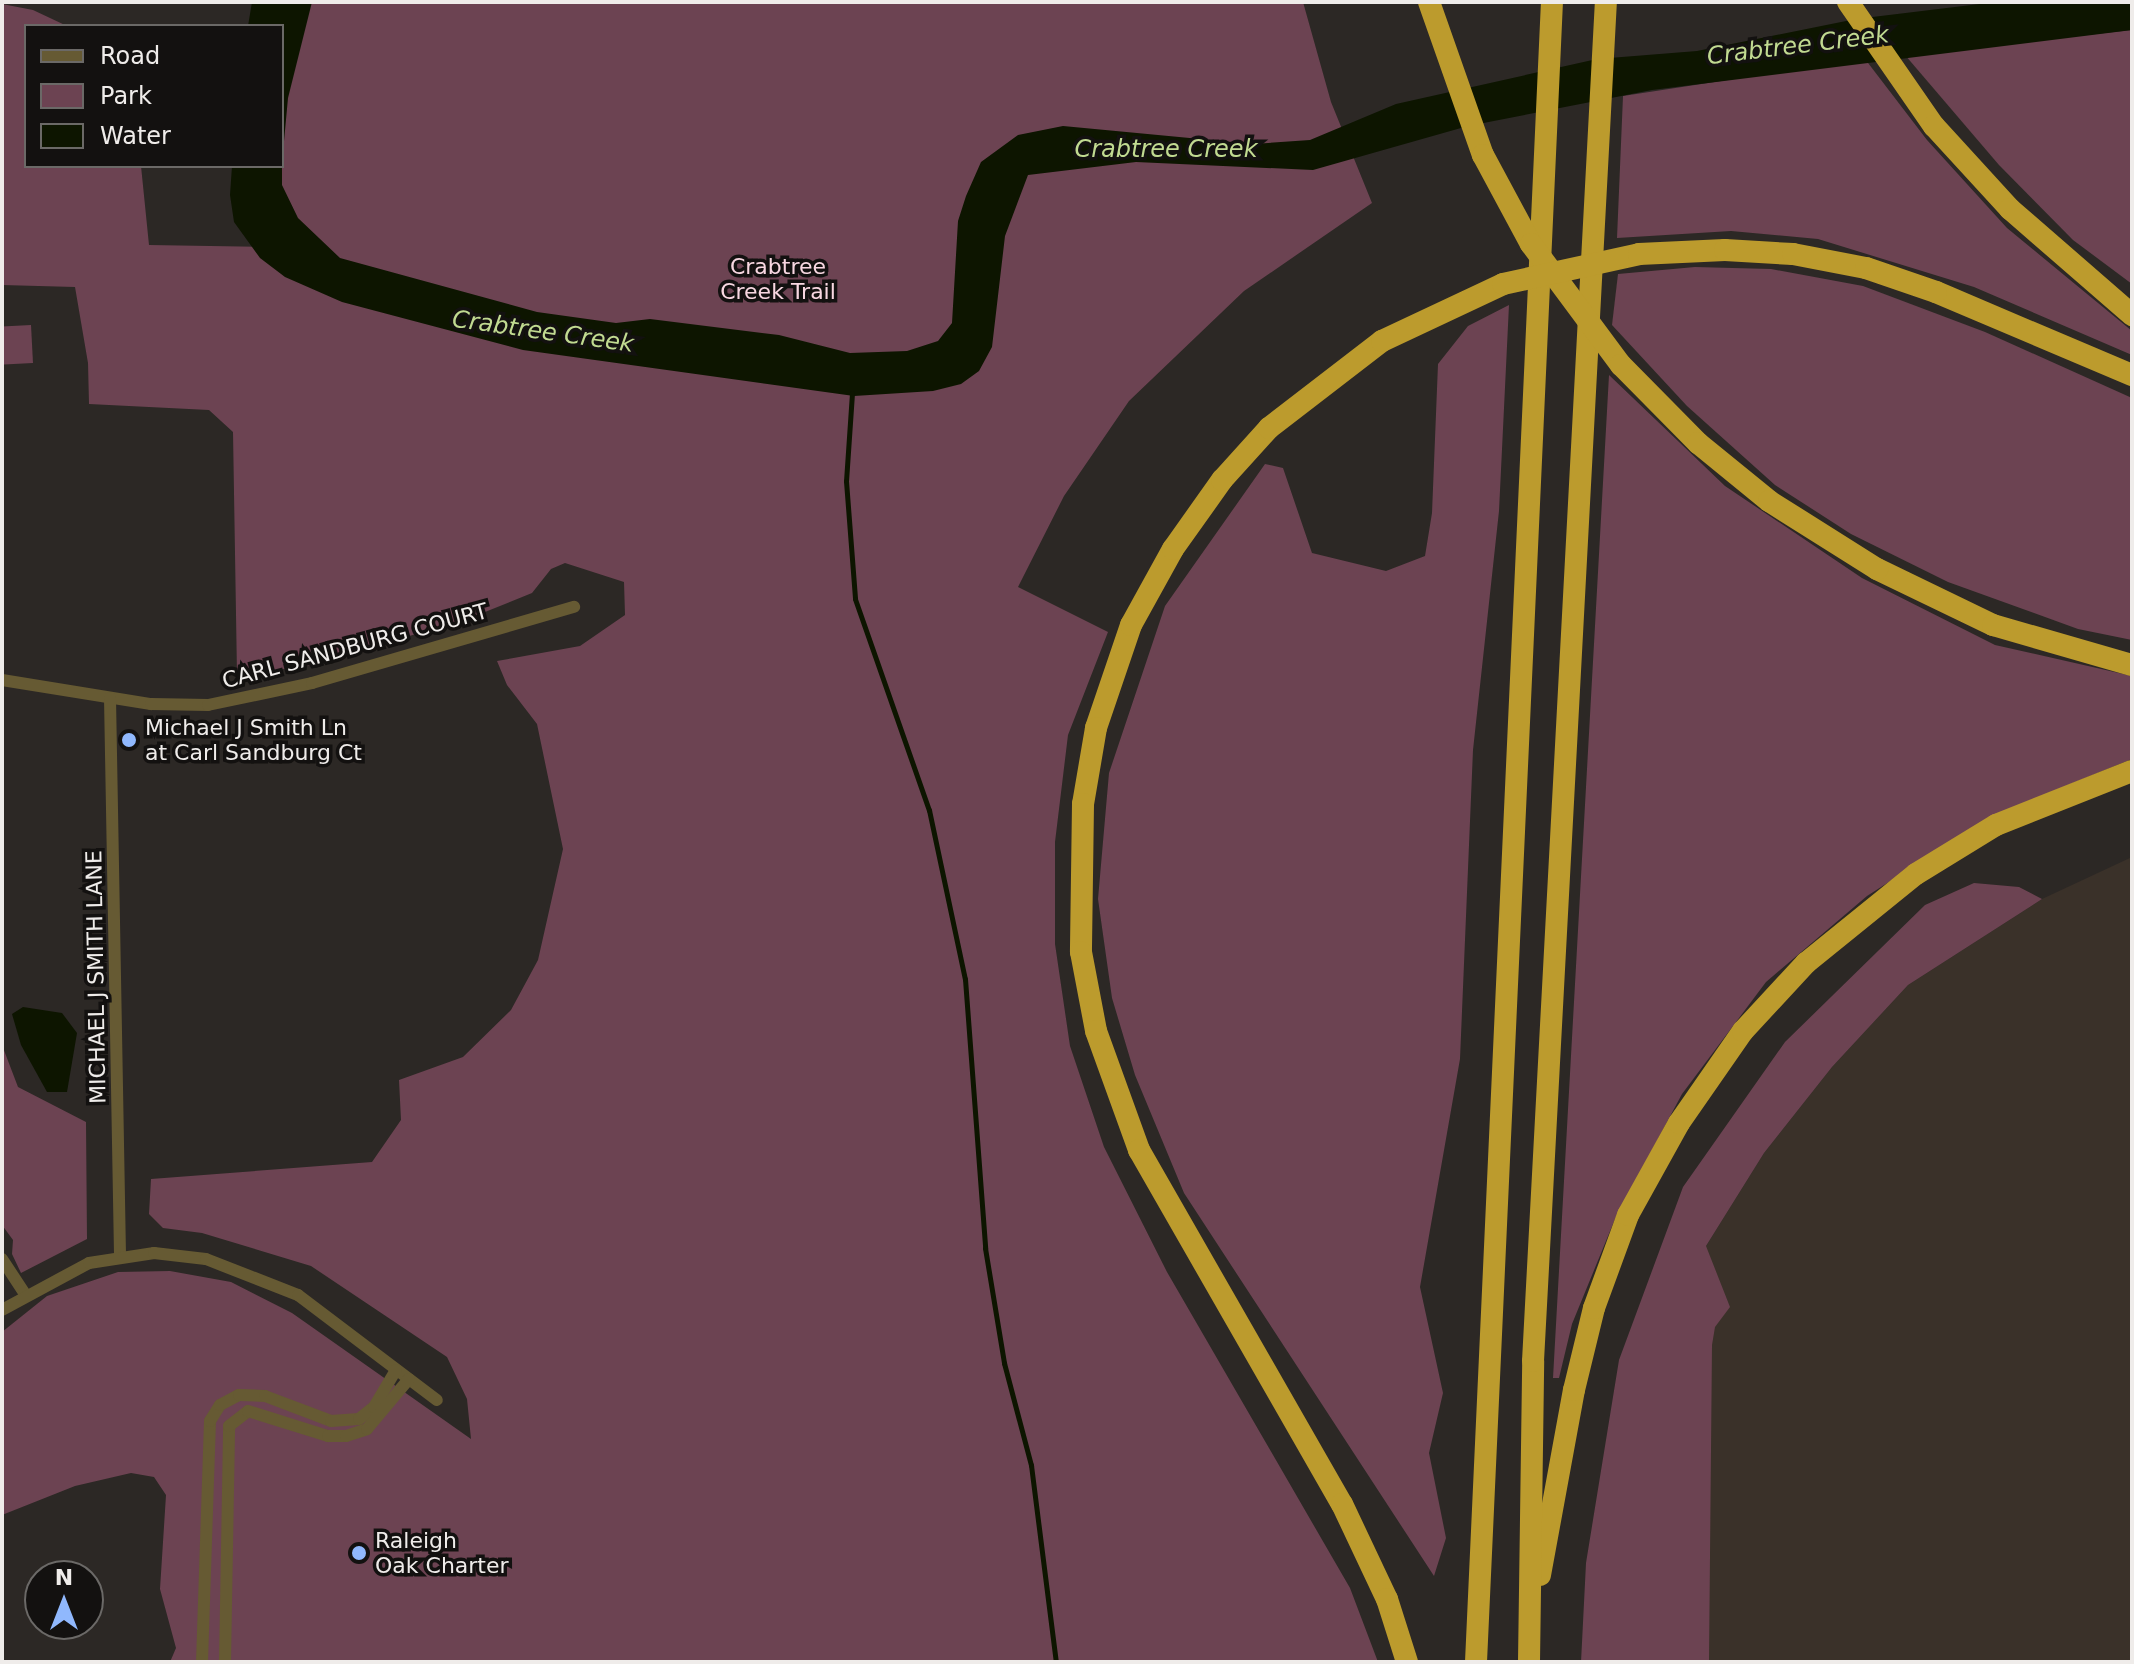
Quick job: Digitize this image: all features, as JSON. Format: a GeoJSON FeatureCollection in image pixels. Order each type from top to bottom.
{"type":"FeatureCollection","features":[{"type":"Feature","properties":{"kind":"highway"},"geometry":{"type":"LineString","coordinates":[[1429,2],[1483,155],[1531,244],[1621,365],[1698,443],[1769,501],[1877,569],[1993,625],[2132,665]]}},
{"type":"Feature","properties":{"kind":"highway"},"geometry":{"type":"LineString","coordinates":[[1476,1662],[1552,2]]}},
{"type":"Feature","properties":{"kind":"highway"},"geometry":{"type":"LineString","coordinates":[[1529,1662],[1533,1361],[1606,2]]}},
{"type":"Feature","properties":{"kind":"highway"},"geometry":{"type":"LineString","coordinates":[[1848,2],[1934,126],[2010,209],[2090,282],[2132,315]]}},
{"type":"Feature","properties":{"kind":"highway"},"geometry":{"type":"LineString","coordinates":[[1407,1662],[1387,1599],[1342,1504],[1139,1150],[1096,1031],[1081,952],[1083,804],[1096,728],[1131,625],[1173,549],[1222,480],[1269,428],[1382,341],[1503,284],[1639,254],[1725,250],[1837,263],[1936,292],[2132,375]]}},
{"type":"Feature","properties":{"kind":"highway"},"geometry":{"type":"LineString","coordinates":[[1530,1635],[1574,1390],[1594,1308],[1628,1215],[1679,1123],[1743,1031],[1806,963],[1868,909],[1996,825],[2132,771]]}},
{"type":"Feature","properties":{"kind":"street","name":"CARL SANDBURG COURT"},"geometry":{"type":"LineString","coordinates":[[2,680],[110,698],[208,705],[261,696],[574,607]]}},
{"type":"Feature","properties":{"kind":"street","name":"MICHAEL J SMITH LANE"},"geometry":{"type":"LineString","coordinates":[[110,698],[120,1255]]}},
{"type":"Feature","properties":{"kind":"street"},"geometry":{"type":"LineString","coordinates":[[2,1310],[25,1294],[89,1263],[120,1255],[206,1259],[269,1280],[437,1400]]}},
{"type":"Feature","properties":{"kind":"street"},"geometry":{"type":"LineString","coordinates":[[2,1259],[25,1294]]}},
{"type":"Feature","properties":{"kind":"street"},"geometry":{"type":"LineString","coordinates":[[202,1662],[210,1421],[220,1405],[239,1395],[265,1396],[331,1421],[359,1419],[374,1407],[396,1370]]}},
{"type":"Feature","properties":{"kind":"street"},"geometry":{"type":"LineString","coordinates":[[225,1662],[229,1426],[248,1411],[328,1436],[346,1436],[367,1429],[409,1379]]}},
{"type":"Feature","properties":{"kind":"shaded area"},"geometry":{"type":"Polygon","coordinates":[[[2132,857],[2132,1662],[1619,1662],[1706,1246],[1764,1153],[1832,1067],[1908,985],[2042,899],[2132,857]]]}},
{"type":"Feature","properties":{"kind":"green space","name":"Crabtree Creek Trail"},"geometry":{"type":"Polygon","coordinates":[[[261,2],[1303,2],[1331,102],[1372,203],[1244,291],[1129,401],[1064,496],[1018,587],[1108,632],[1068,735],[1055,842],[1055,944],[1070,1046],[1104,1147],[1167,1272],[1350,1588],[1378,1662],[170,1662],[176,1648],[160,1589],[166,1495],[154,1477],[131,1473],[75,1486],[2,1515],[2,1332],[47,1296],[118,1272],[170,1271],[231,1282],[292,1313],[471,1439],[467,1399],[447,1357],[311,1266],[202,1233],[163,1228],[149,1214],[151,1179],[372,1162],[401,1120],[399,1080],[463,1057],[511,1010],[538,960],[563,849],[537,724],[507,685],[497,661],[580,646],[625,615],[624,582],[565,563],[551,569],[532,593],[475,616],[314,665],[237,675],[233,432],[209,410],[89,404],[88,363],[75,287],[2,285],[2,4],[33,10],[63,24],[24,24],[24,168],[141,168],[149,245],[264,247],[241,168],[284,168],[284,24],[280,24],[261,2]]]}},
{"type":"Feature","properties":{"kind":"green space"},"geometry":{"type":"Polygon","coordinates":[[[2132,30],[2132,284],[2073,240],[1999,165],[1905,55],[2132,30]]]}},
{"type":"Feature","properties":{"kind":"green space"},"geometry":{"type":"Polygon","coordinates":[[[1865,59],[1927,140],[2007,228],[2132,331],[2132,355],[1974,287],[1818,239],[1731,231],[1617,238],[1623,96],[1865,59]]]}},
{"type":"Feature","properties":{"kind":"green space"},"geometry":{"type":"Polygon","coordinates":[[[1695,267],[1771,269],[1863,286],[1985,332],[2132,398],[2132,640],[2078,629],[1948,582],[1851,534],[1775,485],[1687,406],[1612,325],[1618,274],[1695,267]]]}},
{"type":"Feature","properties":{"kind":"green space"},"geometry":{"type":"Polygon","coordinates":[[[1509,305],[1499,511],[1473,750],[1460,1059],[1420,1287],[1443,1393],[1429,1453],[1446,1538],[1434,1576],[1184,1193],[1135,1075],[1112,998],[1098,899],[1109,773],[1165,606],[1265,464],[1283,468],[1312,553],[1386,571],[1425,556],[1432,513],[1438,364],[1468,326],[1509,305]]]}},
{"type":"Feature","properties":{"kind":"green space"},"geometry":{"type":"Polygon","coordinates":[[[31,325],[33,363],[4,364],[2,327],[31,325]]]}},
{"type":"Feature","properties":{"kind":"green space"},"geometry":{"type":"Polygon","coordinates":[[[1609,375],[1725,486],[1862,578],[1995,645],[2132,676],[2132,759],[1992,816],[1867,896],[1766,982],[1682,1094],[1615,1219],[1572,1324],[1559,1378],[1553,1378],[1609,375]]]}},
{"type":"Feature","properties":{"kind":"green space"},"geometry":{"type":"Polygon","coordinates":[[[1974,883],[2019,887],[2042,899],[1908,985],[1832,1067],[1764,1153],[1706,1246],[1730,1307],[1715,1327],[1712,1345],[1709,1662],[1581,1662],[1586,1563],[1619,1360],[1683,1187],[1785,1042],[1925,905],[1974,883]]]}},
{"type":"Feature","properties":{"kind":"green space"},"geometry":{"type":"Polygon","coordinates":[[[2,1045],[18,1087],[86,1122],[87,1239],[21,1273],[12,1254],[13,1240],[2,1225],[2,1045]]]}},
{"type":"Feature","properties":{"kind":"water"},"geometry":{"type":"Polygon","coordinates":[[[252,2],[312,2],[288,98],[284,141],[284,24],[248,24],[252,2]]]}},
{"type":"Feature","properties":{"kind":"water","name":"Crabtree Creek"},"geometry":{"type":"Polygon","coordinates":[[[1996,2],[2132,2],[2132,30],[1652,90],[1468,126],[1313,170],[1136,162],[1028,175],[1005,236],[992,347],[979,371],[961,384],[933,391],[854,396],[523,350],[342,302],[285,277],[260,258],[234,222],[230,195],[232,168],[282,168],[282,185],[298,218],[340,258],[537,312],[616,323],[650,319],[779,335],[850,353],[907,351],[938,341],[952,323],[958,221],[966,196],[981,162],[1018,135],[1063,126],[1253,144],[1310,140],[1396,104],[1597,59],[1697,51],[1856,19],[1996,2]]]}},
{"type":"Feature","properties":{"kind":"water"},"geometry":{"type":"Polygon","coordinates":[[[23,1007],[62,1013],[77,1033],[67,1092],[47,1092],[21,1045],[12,1014],[23,1007]]]}},
{"type":"Feature","properties":{"kind":"waterway"},"geometry":{"type":"LineString","coordinates":[[852,393],[846,481],[855,599],[929,810],[965,979],[985,1248],[1004,1363],[1031,1465],[1056,1662]]}},
{"type":"Feature","properties":{"kind":"place","name":"Michael J Smith Ln at Carl Sandburg Ct"},"geometry":{"type":"Point","coordinates":[129,740]}},
{"type":"Feature","properties":{"kind":"place","name":"Raleigh Oak Charter"},"geometry":{"type":"Point","coordinates":[359,1553]}}]}
